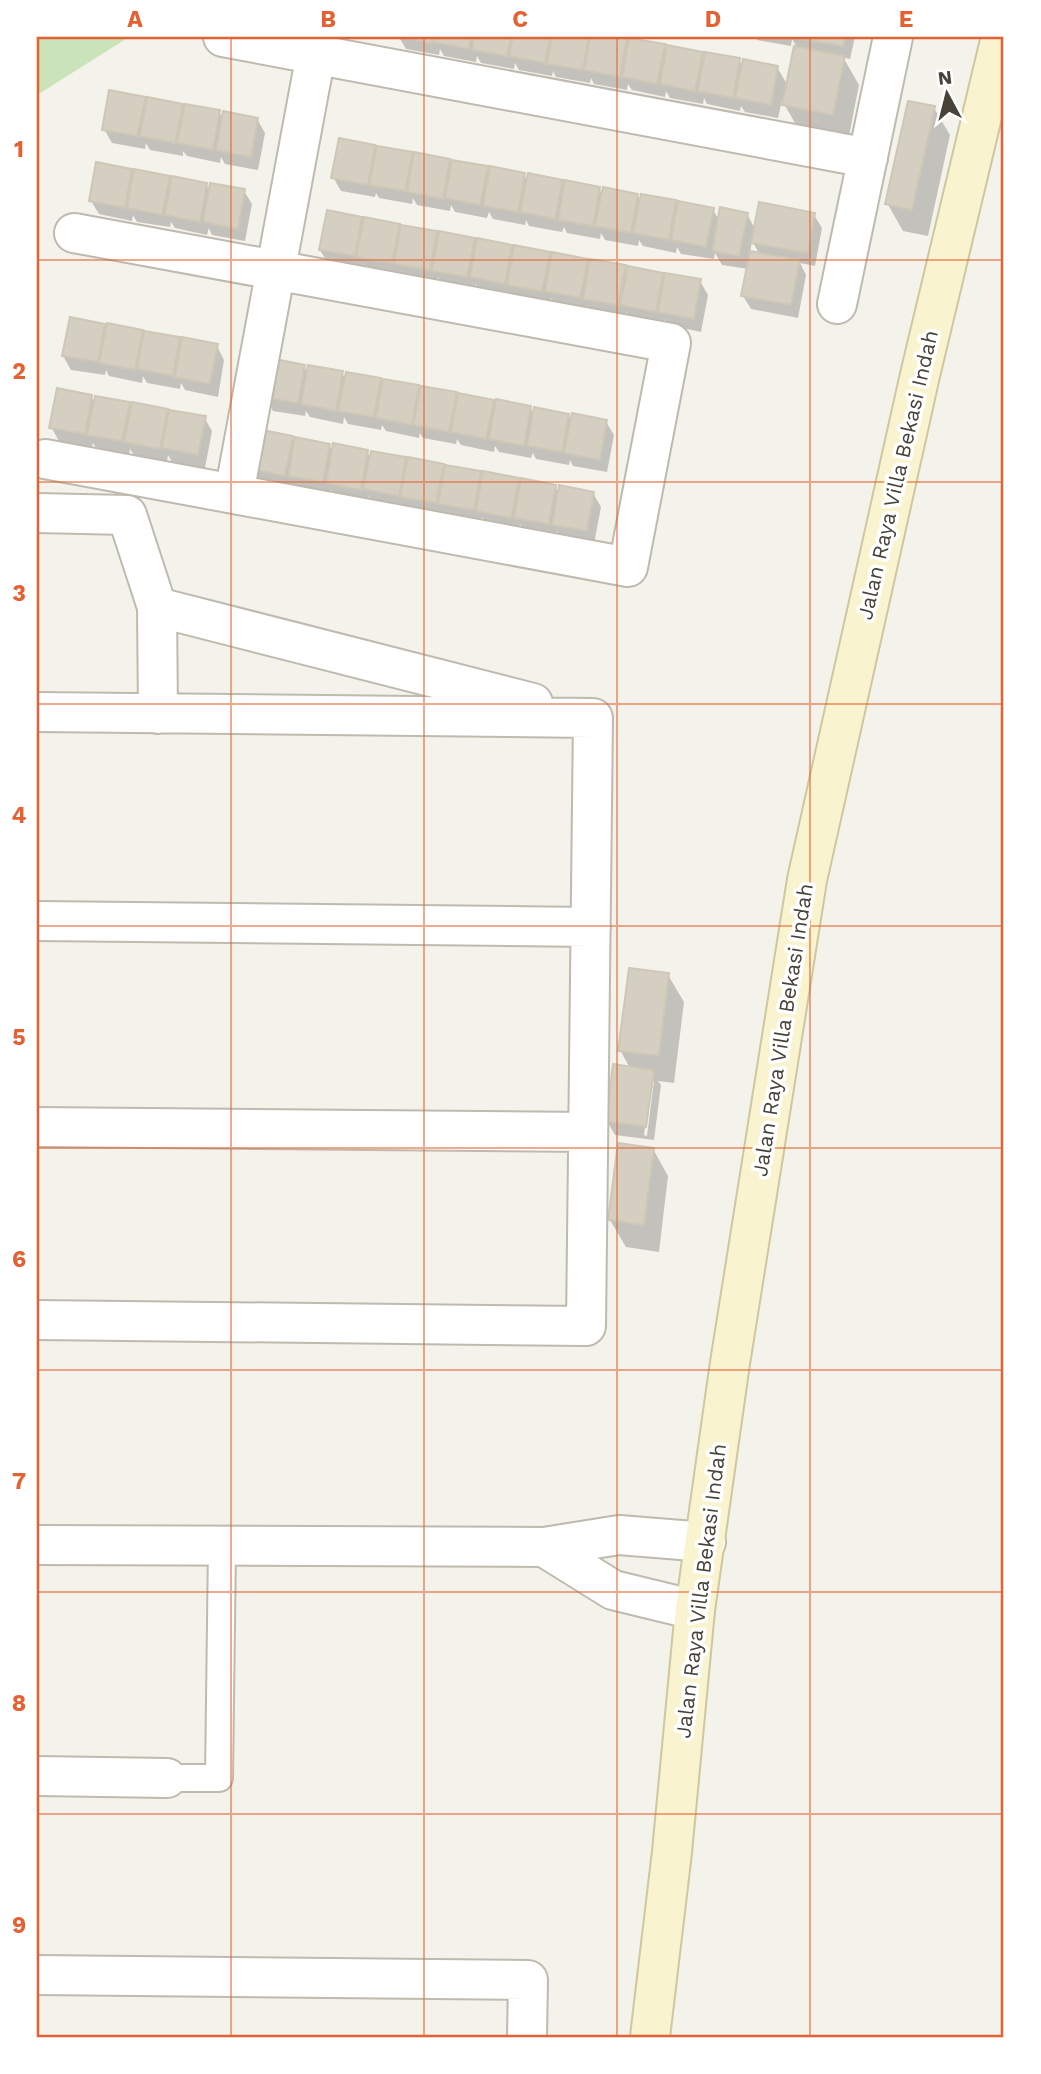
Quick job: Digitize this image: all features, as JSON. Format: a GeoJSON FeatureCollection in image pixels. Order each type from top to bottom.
{"type":"FeatureCollection","features":[{"type":"Feature","properties":{"kind":"main road","name":"Jalan Raya Villa Bekasi Indah"},"geometry":{"type":"LineString","coordinates":[[650,2037],[672,1852],[695,1610],[730,1363],[807,880],[917,389],[1001,37]]}},
{"type":"Feature","properties":{"kind":"street"},"geometry":{"type":"LineString","coordinates":[[223,37],[316,54],[365,50],[868,158]]}},
{"type":"Feature","properties":{"kind":"street"},"geometry":{"type":"LineString","coordinates":[[837,304],[892,37]]}},
{"type":"Feature","properties":{"kind":"street"},"geometry":{"type":"LineString","coordinates":[[234,494],[316,54]]}},
{"type":"Feature","properties":{"kind":"street"},"geometry":{"type":"LineString","coordinates":[[45,460],[628,567],[671,343],[74,233]]}},
{"type":"Feature","properties":{"kind":"street"},"geometry":{"type":"LineString","coordinates":[[37,513],[127,515],[157,607],[158,714]]}},
{"type":"Feature","properties":{"kind":"street"},"geometry":{"type":"LineString","coordinates":[[157,607],[593,718]]}},
{"type":"Feature","properties":{"kind":"street"},"geometry":{"type":"LineString","coordinates":[[37,712],[593,718]]}},
{"type":"Feature","properties":{"kind":"street"},"geometry":{"type":"LineString","coordinates":[[37,1320],[586,1326],[593,718]]}},
{"type":"Feature","properties":{"kind":"street"},"geometry":{"type":"LineString","coordinates":[[37,921],[591,927]]}},
{"type":"Feature","properties":{"kind":"street"},"geometry":{"type":"LineString","coordinates":[[37,1126],[588,1132]]}},
{"type":"Feature","properties":{"kind":"street"},"geometry":{"type":"LineString","coordinates":[[37,1545],[544,1547],[620,1535],[706,1542]]}},
{"type":"Feature","properties":{"kind":"street"},"geometry":{"type":"LineString","coordinates":[[544,1547],[613,1590],[695,1610]]}},
{"type":"Feature","properties":{"kind":"street"},"geometry":{"type":"LineString","coordinates":[[37,1776],[167,1778]]}},
{"type":"Feature","properties":{"kind":"street"},"geometry":{"type":"LineString","coordinates":[[37,1975],[528,1980],[527,2037]]}},
{"type":"Feature","properties":{"kind":"lane"},"geometry":{"type":"LineString","coordinates":[[167,1778],[219,1778],[222,1546]]}},
{"type":"Feature","properties":{"kind":"green space"},"geometry":{"type":"Polygon","coordinates":[[[37,37],[129,37],[37,95],[37,37]]]}},
{"type":"Feature","properties":{"kind":"building"},"geometry":{"type":"Polygon","coordinates":[[[401,37],[433,37],[431,43],[401,37]]]}},
{"type":"Feature","properties":{"kind":"building"},"geometry":{"type":"Polygon","coordinates":[[[435,37],[471,37],[469,49],[434,42],[435,37]]]}},
{"type":"Feature","properties":{"kind":"building"},"geometry":{"type":"Polygon","coordinates":[[[474,37],[511,37],[507,56],[472,50],[474,37]]]}},
{"type":"Feature","properties":{"kind":"building"},"geometry":{"type":"Polygon","coordinates":[[[513,37],[550,37],[545,63],[509,56],[513,37]]]}},
{"type":"Feature","properties":{"kind":"building"},"geometry":{"type":"Polygon","coordinates":[[[552,37],[589,37],[583,70],[547,64],[552,37]]]}},
{"type":"Feature","properties":{"kind":"building"},"geometry":{"type":"Polygon","coordinates":[[[590,37],[627,38],[620,77],[584,70],[590,37]]]}},
{"type":"Feature","properties":{"kind":"building"},"geometry":{"type":"Polygon","coordinates":[[[791,37],[845,37],[843,46],[791,37]]]}},
{"type":"Feature","properties":{"kind":"building"},"geometry":{"type":"Polygon","coordinates":[[[629,38],[665,44],[657,84],[622,77],[629,38]]]}},
{"type":"Feature","properties":{"kind":"building"},"geometry":{"type":"Polygon","coordinates":[[[667,45],[703,52],[695,91],[660,84],[667,45]]]}},
{"type":"Feature","properties":{"kind":"building"},"geometry":{"type":"Polygon","coordinates":[[[794,46],[845,56],[833,115],[782,105],[794,46]]]}},
{"type":"Feature","properties":{"kind":"building"},"geometry":{"type":"Polygon","coordinates":[[[705,52],[740,58],[733,98],[698,91],[705,52]]]}},
{"type":"Feature","properties":{"kind":"building"},"geometry":{"type":"Polygon","coordinates":[[[743,59],[778,66],[771,105],[735,98],[743,59]]]}},
{"type":"Feature","properties":{"kind":"building"},"geometry":{"type":"Polygon","coordinates":[[[109,90],[146,97],[137,136],[102,130],[109,90]]]}},
{"type":"Feature","properties":{"kind":"building"},"geometry":{"type":"Polygon","coordinates":[[[147,97],[183,104],[175,143],[140,136],[147,97]]]}},
{"type":"Feature","properties":{"kind":"building"},"geometry":{"type":"Polygon","coordinates":[[[908,101],[935,106],[912,210],[885,204],[908,101]]]}},
{"type":"Feature","properties":{"kind":"building"},"geometry":{"type":"Polygon","coordinates":[[[185,104],[220,110],[213,150],[177,143],[185,104]]]}},
{"type":"Feature","properties":{"kind":"building"},"geometry":{"type":"Polygon","coordinates":[[[223,111],[258,118],[251,157],[216,150],[223,111]]]}},
{"type":"Feature","properties":{"kind":"building"},"geometry":{"type":"Polygon","coordinates":[[[339,138],[375,145],[368,185],[331,178],[339,138]]]}},
{"type":"Feature","properties":{"kind":"building"},"geometry":{"type":"Polygon","coordinates":[[[377,146],[413,152],[405,191],[369,185],[377,146]]]}},
{"type":"Feature","properties":{"kind":"building"},"geometry":{"type":"Polygon","coordinates":[[[414,152],[450,159],[443,199],[407,192],[414,152]]]}},
{"type":"Feature","properties":{"kind":"building"},"geometry":{"type":"Polygon","coordinates":[[[452,160],[488,166],[480,205],[445,198],[452,160]]]}},
{"type":"Feature","properties":{"kind":"building"},"geometry":{"type":"Polygon","coordinates":[[[96,162],[132,169],[125,208],[89,201],[96,162]]]}},
{"type":"Feature","properties":{"kind":"building"},"geometry":{"type":"Polygon","coordinates":[[[490,166],[525,173],[518,212],[483,206],[490,166]]]}},
{"type":"Feature","properties":{"kind":"building"},"geometry":{"type":"Polygon","coordinates":[[[134,169],[170,176],[162,215],[127,208],[134,169]]]}},
{"type":"Feature","properties":{"kind":"building"},"geometry":{"type":"Polygon","coordinates":[[[528,173],[563,180],[555,219],[520,212],[528,173]]]}},
{"type":"Feature","properties":{"kind":"building"},"geometry":{"type":"Polygon","coordinates":[[[172,176],[207,183],[200,222],[165,215],[172,176]]]}},
{"type":"Feature","properties":{"kind":"building"},"geometry":{"type":"Polygon","coordinates":[[[565,180],[600,187],[593,226],[558,220],[565,180]]]}},
{"type":"Feature","properties":{"kind":"building"},"geometry":{"type":"Polygon","coordinates":[[[210,183],[245,189],[238,229],[203,222],[210,183]]]}},
{"type":"Feature","properties":{"kind":"building"},"geometry":{"type":"Polygon","coordinates":[[[603,187],[638,194],[631,233],[595,226],[603,187]]]}},
{"type":"Feature","properties":{"kind":"building"},"geometry":{"type":"Polygon","coordinates":[[[641,194],[676,200],[669,240],[633,233],[641,194]]]}},
{"type":"Feature","properties":{"kind":"building"},"geometry":{"type":"Polygon","coordinates":[[[678,201],[714,208],[706,247],[671,240],[678,201]]]}},
{"type":"Feature","properties":{"kind":"building"},"geometry":{"type":"Polygon","coordinates":[[[759,202],[815,213],[808,253],[751,243],[759,202]]]}},
{"type":"Feature","properties":{"kind":"building"},"geometry":{"type":"Polygon","coordinates":[[[720,207],[748,213],[739,256],[712,251],[720,207]]]}},
{"type":"Feature","properties":{"kind":"building"},"geometry":{"type":"Polygon","coordinates":[[[327,210],[362,217],[355,256],[319,250],[327,210]]]}},
{"type":"Feature","properties":{"kind":"building"},"geometry":{"type":"Polygon","coordinates":[[[364,217],[400,224],[392,263],[356,257],[364,217]]]}},
{"type":"Feature","properties":{"kind":"building"},"geometry":{"type":"Polygon","coordinates":[[[401,225],[437,231],[430,270],[394,264],[401,225]]]}},
{"type":"Feature","properties":{"kind":"building"},"geometry":{"type":"Polygon","coordinates":[[[439,231],[475,238],[467,277],[432,271],[439,231]]]}},
{"type":"Feature","properties":{"kind":"building"},"geometry":{"type":"Polygon","coordinates":[[[477,238],[512,245],[505,284],[470,277],[477,238]]]}},
{"type":"Feature","properties":{"kind":"building"},"geometry":{"type":"Polygon","coordinates":[[[514,245],[550,252],[542,291],[507,285],[514,245]]]}},
{"type":"Feature","properties":{"kind":"building"},"geometry":{"type":"Polygon","coordinates":[[[750,251],[800,260],[791,305],[741,296],[750,251]]]}},
{"type":"Feature","properties":{"kind":"building"},"geometry":{"type":"Polygon","coordinates":[[[552,252],[588,259],[580,298],[545,291],[552,252]]]}},
{"type":"Feature","properties":{"kind":"building"},"geometry":{"type":"Polygon","coordinates":[[[590,259],[626,265],[618,305],[583,299],[590,259]]]}},
{"type":"Feature","properties":{"kind":"building"},"geometry":{"type":"Polygon","coordinates":[[[628,266],[663,273],[656,312],[620,305],[628,266]]]}},
{"type":"Feature","properties":{"kind":"building"},"geometry":{"type":"Polygon","coordinates":[[[665,273],[701,279],[694,319],[658,312],[665,273]]]}},
{"type":"Feature","properties":{"kind":"building"},"geometry":{"type":"Polygon","coordinates":[[[70,317],[105,324],[98,362],[62,356],[70,317]]]}},
{"type":"Feature","properties":{"kind":"building"},"geometry":{"type":"Polygon","coordinates":[[[107,323],[143,330],[135,370],[99,363],[107,323]]]}},
{"type":"Feature","properties":{"kind":"building"},"geometry":{"type":"Polygon","coordinates":[[[144,331],[180,337],[173,376],[137,369],[144,331]]]}},
{"type":"Feature","properties":{"kind":"building"},"geometry":{"type":"Polygon","coordinates":[[[182,337],[218,344],[210,384],[175,377],[182,337]]]}},
{"type":"Feature","properties":{"kind":"building"},"geometry":{"type":"Polygon","coordinates":[[[270,358],[305,365],[298,403],[263,397],[270,358]]]}},
{"type":"Feature","properties":{"kind":"building"},"geometry":{"type":"Polygon","coordinates":[[[308,365],[343,371],[336,411],[301,404],[308,365]]]}},
{"type":"Feature","properties":{"kind":"building"},"geometry":{"type":"Polygon","coordinates":[[[346,372],[381,378],[374,417],[338,411],[346,372]]]}},
{"type":"Feature","properties":{"kind":"building"},"geometry":{"type":"Polygon","coordinates":[[[383,379],[419,385],[412,425],[376,418],[383,379]]]}},
{"type":"Feature","properties":{"kind":"building"},"geometry":{"type":"Polygon","coordinates":[[[421,386],[457,392],[449,432],[413,425],[421,386]]]}},
{"type":"Feature","properties":{"kind":"building"},"geometry":{"type":"Polygon","coordinates":[[[57,388],[92,395],[85,434],[49,428],[57,388]]]}},
{"type":"Feature","properties":{"kind":"building"},"geometry":{"type":"Polygon","coordinates":[[[458,393],[494,400],[486,439],[451,432],[458,393]]]}},
{"type":"Feature","properties":{"kind":"building"},"geometry":{"type":"Polygon","coordinates":[[[95,396],[130,402],[122,441],[87,435],[95,396]]]}},
{"type":"Feature","properties":{"kind":"building"},"geometry":{"type":"Polygon","coordinates":[[[496,399],[531,406],[524,446],[489,439],[496,399]]]}},
{"type":"Feature","properties":{"kind":"building"},"geometry":{"type":"Polygon","coordinates":[[[132,402],[168,409],[160,449],[124,442],[132,402]]]}},
{"type":"Feature","properties":{"kind":"building"},"geometry":{"type":"Polygon","coordinates":[[[534,407],[569,414],[562,452],[527,446],[534,407]]]}},
{"type":"Feature","properties":{"kind":"building"},"geometry":{"type":"Polygon","coordinates":[[[169,410],[206,416],[198,455],[162,448],[169,410]]]}},
{"type":"Feature","properties":{"kind":"building"},"geometry":{"type":"Polygon","coordinates":[[[572,413],[607,420],[600,460],[564,453],[572,413]]]}},
{"type":"Feature","properties":{"kind":"building"},"geometry":{"type":"Polygon","coordinates":[[[257,429],[293,436],[285,476],[250,469],[257,429]]]}},
{"type":"Feature","properties":{"kind":"building"},"geometry":{"type":"Polygon","coordinates":[[[295,437],[330,444],[323,482],[288,476],[295,437]]]}},
{"type":"Feature","properties":{"kind":"building"},"geometry":{"type":"Polygon","coordinates":[[[333,443],[368,450],[361,490],[326,483],[333,443]]]}},
{"type":"Feature","properties":{"kind":"building"},"geometry":{"type":"Polygon","coordinates":[[[371,451],[406,457],[399,496],[363,489],[371,451]]]}},
{"type":"Feature","properties":{"kind":"building"},"geometry":{"type":"Polygon","coordinates":[[[408,457],[444,464],[436,503],[400,497],[408,457]]]}},
{"type":"Feature","properties":{"kind":"building"},"geometry":{"type":"Polygon","coordinates":[[[445,465],[481,471],[474,510],[438,504],[445,465]]]}},
{"type":"Feature","properties":{"kind":"building"},"geometry":{"type":"Polygon","coordinates":[[[483,471],[519,478],[511,518],[476,511],[483,471]]]}},
{"type":"Feature","properties":{"kind":"building"},"geometry":{"type":"Polygon","coordinates":[[[521,478],[556,485],[549,524],[514,518],[521,478]]]}},
{"type":"Feature","properties":{"kind":"building"},"geometry":{"type":"Polygon","coordinates":[[[559,485],[594,492],[587,531],[552,525],[559,485]]]}},
{"type":"Feature","properties":{"kind":"building"},"geometry":{"type":"Polygon","coordinates":[[[629,968],[669,973],[659,1056],[618,1051],[629,968]]]}},
{"type":"Feature","properties":{"kind":"building"},"geometry":{"type":"Polygon","coordinates":[[[613,1064],[654,1070],[646,1127],[606,1121],[613,1064]]]}},
{"type":"Feature","properties":{"kind":"building"},"geometry":{"type":"Polygon","coordinates":[[[618,1143],[654,1148],[644,1225],[608,1220],[618,1143]]]}}]}
